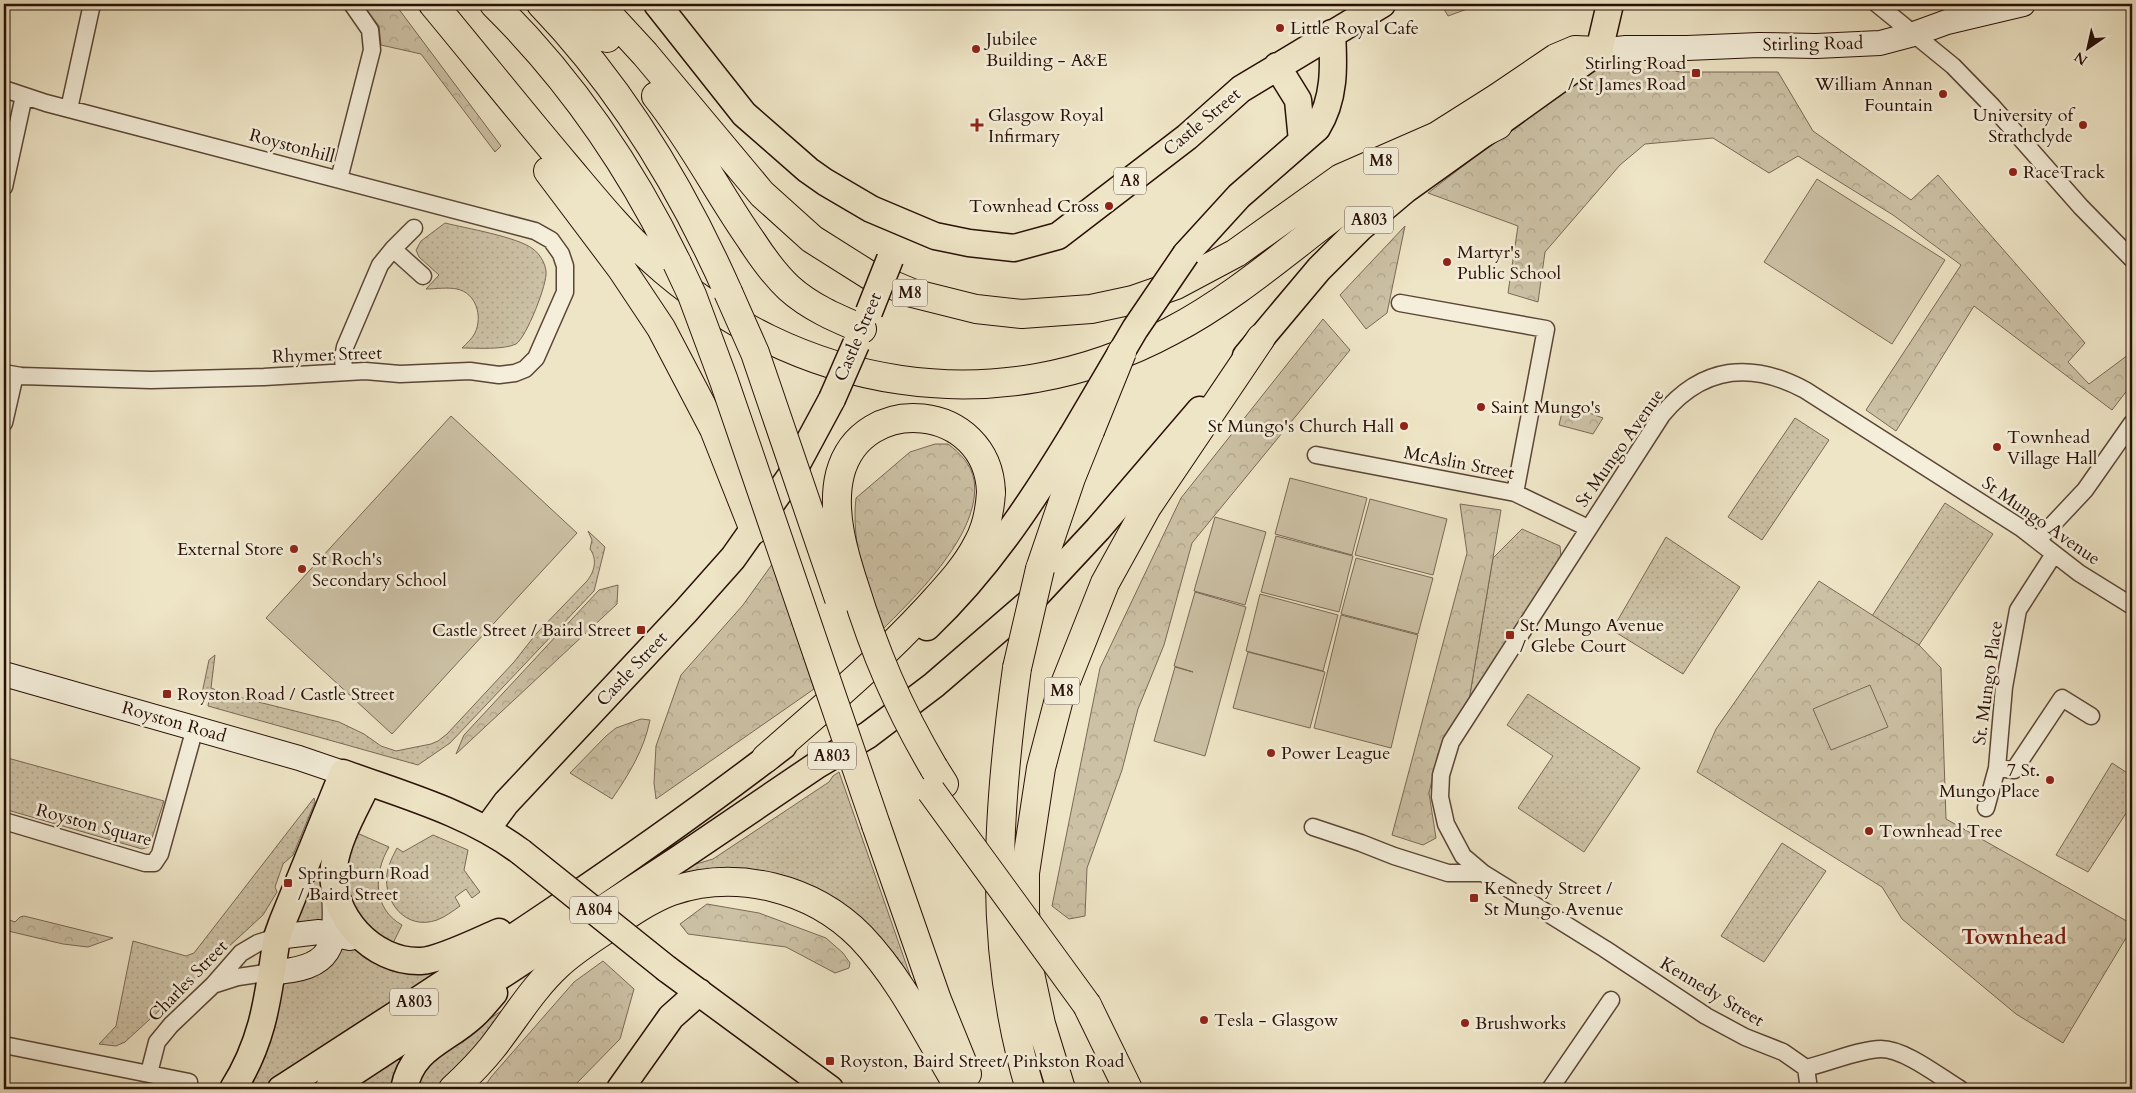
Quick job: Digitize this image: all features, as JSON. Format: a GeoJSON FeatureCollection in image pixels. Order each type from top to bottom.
{"type":"FeatureCollection","features":[{"type":"Feature","properties":{"kind":"highway"},"geometry":{"type":"LineString","coordinates":[[420,4],[616,261],[661,328],[714,429],[754,530]]}},
{"type":"Feature","properties":{"kind":"highway","name":"M8"},"geometry":{"type":"LineString","coordinates":[[433,4],[589,194],[633,241],[677,280],[723,313],[781,344],[842,366],[905,380],[950,385],[1018,382],[1083,369],[1138,348],[1175,330],[1234,294],[1375,186],[1498,125]]}},
{"type":"Feature","properties":{"kind":"highway"},"geometry":{"type":"LineString","coordinates":[[494,4],[529,40],[591,116],[638,189],[692,295],[721,373],[934,992],[974,1089]]}},
{"type":"Feature","properties":{"kind":"highway"},"geometry":{"type":"LineString","coordinates":[[541,4],[591,60],[615,91],[657,152],[702,235],[755,353],[848,627],[882,705],[902,745],[933,781],[1024,897],[1087,1005],[1128,1089]]}},
{"type":"Feature","properties":{"kind":"highway"},"geometry":{"type":"LineString","coordinates":[[573,4],[607,38],[676,121],[741,227],[777,276],[789,288],[816,308],[862,328]]}},
{"type":"Feature","properties":{"kind":"highway","name":"M8"},"geometry":{"type":"LineString","coordinates":[[599,4],[645,54],[762,194],[812,239],[869,275],[891,286],[934,300],[999,312],[1045,314],[1091,310],[1133,300],[1176,284],[1236,253],[1341,178],[1410,149],[1454,126],[1565,53],[1575,50],[1599,51]]}},
{"type":"Feature","properties":{"kind":"highway","name":"M8"},"geometry":{"type":"LineString","coordinates":[[1061,1089],[1041,1024],[1028,964],[1024,911],[1033,815],[1041,768],[1059,699],[1105,583],[1147,508],[1261,338]]}},
{"type":"Feature","properties":{"kind":"highway"},"geometry":{"type":"LineString","coordinates":[[1030,1089],[1006,986],[999,904],[1000,835],[1008,734],[1017,668],[1040,569],[1071,478],[1081,433],[1122,352]]}},
{"type":"Feature","properties":{"kind":"highway"},"geometry":{"type":"LineString","coordinates":[[766,758],[889,648],[949,584],[966,563],[980,539],[989,514],[992,492],[986,461],[975,444],[951,425],[931,419],[904,418],[870,432],[852,449],[840,474],[837,500],[840,532],[856,593],[891,689],[933,781]]}},
{"type":"Feature","properties":{"kind":"highway"},"geometry":{"type":"LineString","coordinates":[[453,1089],[492,1047],[545,978],[575,950],[636,909],[673,891],[714,882],[750,883],[778,888],[805,898],[839,919],[861,937],[904,994],[960,1089]]}},
{"type":"Feature","properties":{"kind":"main road","name":"A8"},"geometry":{"type":"LineString","coordinates":[[657,4],[744,114],[808,170],[825,182],[871,209],[904,224]]}},
{"type":"Feature","properties":{"kind":"main road","name":"Castle Street"},"geometry":{"type":"LineString","coordinates":[[486,829],[506,803],[704,592],[754,530],[790,477],[832,399],[904,224],[935,236],[968,243],[1014,248],[1058,236],[1187,136],[1241,89],[1382,4]]}},
{"type":"Feature","properties":{"kind":"main road"},"geometry":{"type":"LineString","coordinates":[[1599,51],[1610,4]]}},
{"type":"Feature","properties":{"kind":"main road"},"geometry":{"type":"LineString","coordinates":[[1122,352],[1155,298],[1186,254],[1239,196],[1317,128],[1325,114],[1329,100],[1334,67],[1332,33]]}},
{"type":"Feature","properties":{"kind":"main road","name":"A803"},"geometry":{"type":"LineString","coordinates":[[328,1089],[524,962],[818,765],[868,735],[934,685],[1029,603],[1098,529],[1319,269],[1360,228],[1405,190],[1599,51]]}},
{"type":"Feature","properties":{"kind":"main road"},"geometry":{"type":"LineString","coordinates":[[1277,66],[1298,100],[1302,141]]}},
{"type":"Feature","properties":{"kind":"main road","name":"A803"},"geometry":{"type":"LineString","coordinates":[[281,1089],[546,914],[736,783],[878,672],[944,610],[978,574],[1016,525],[1081,433]]}},
{"type":"Feature","properties":{"kind":"main road"},"geometry":{"type":"LineString","coordinates":[[233,1089],[248,1064],[262,1026],[278,937],[288,906],[343,773],[368,782],[339,846],[333,876],[338,899],[347,920],[361,938],[370,945],[390,956],[405,960],[422,961],[546,914]]}},
{"type":"Feature","properties":{"kind":"main road","name":"A804"},"geometry":{"type":"LineString","coordinates":[[368,782],[486,829],[521,852],[667,968],[830,1089]]}},
{"type":"Feature","properties":{"kind":"main road"},"geometry":{"type":"LineString","coordinates":[[404,1089],[406,1079],[416,1059],[425,1050],[473,1016],[524,962]]}},
{"type":"Feature","properties":{"kind":"main road"},"geometry":{"type":"LineString","coordinates":[[620,1089],[671,1017],[699,992]]}},
{"type":"Feature","properties":{"kind":"street"},"geometry":{"type":"LineString","coordinates":[[69,109],[92,4]]}},
{"type":"Feature","properties":{"kind":"street"},"geometry":{"type":"LineString","coordinates":[[339,179],[372,50],[370,30],[352,4]]}},
{"type":"Feature","properties":{"kind":"street"},"geometry":{"type":"LineString","coordinates":[[1876,4],[1953,66],[2081,207],[2132,260]]}},
{"type":"Feature","properties":{"kind":"street","name":"Stirling Road"},"geometry":{"type":"LineString","coordinates":[[1599,51],[1626,48],[1759,45],[1816,46],[1880,43],[1948,22],[2023,4]]}},
{"type":"Feature","properties":{"kind":"street","name":"Roystonhill"},"geometry":{"type":"LineString","coordinates":[[4,90],[69,109],[535,231],[551,240],[562,254]]}},
{"type":"Feature","properties":{"kind":"street"},"geometry":{"type":"LineString","coordinates":[[4,187],[24,96]]}},
{"type":"Feature","properties":{"kind":"street"},"geometry":{"type":"LineString","coordinates":[[344,372],[345,347],[376,273],[393,249],[414,228]]}},
{"type":"Feature","properties":{"kind":"street"},"geometry":{"type":"LineString","coordinates":[[393,249],[423,276]]}},
{"type":"Feature","properties":{"kind":"street","name":"Rhymer Street"},"geometry":{"type":"LineString","coordinates":[[9,374],[155,380],[264,377],[365,371],[400,374],[470,370],[506,375],[524,369],[536,358],[544,345],[565,292],[566,266],[562,254]]}},
{"type":"Feature","properties":{"kind":"street"},"geometry":{"type":"LineString","coordinates":[[1400,303],[1546,329],[1515,493]]}},
{"type":"Feature","properties":{"kind":"street","name":"St Mungo Avenue"},"geometry":{"type":"LineString","coordinates":[[1482,873],[1463,856],[1446,824],[1440,797],[1441,776],[1451,742],[1588,528],[1674,401],[1699,382],[1732,373],[1752,373],[1776,378],[1806,390],[2038,540],[2079,573],[2132,606]]}},
{"type":"Feature","properties":{"kind":"street"},"geometry":{"type":"LineString","coordinates":[[4,423],[9,374]]}},
{"type":"Feature","properties":{"kind":"street"},"geometry":{"type":"LineString","coordinates":[[2038,540],[2085,490],[2132,423]]}},
{"type":"Feature","properties":{"kind":"street","name":"McAslin Street"},"geometry":{"type":"LineString","coordinates":[[1316,455],[1515,493],[1588,528]]}},
{"type":"Feature","properties":{"kind":"street","name":"St. Mungo Place"},"geometry":{"type":"LineString","coordinates":[[1986,808],[1997,768],[2004,687],[2018,610],[2054,554]]}},
{"type":"Feature","properties":{"kind":"street","name":"Royston Road"},"geometry":{"type":"LineString","coordinates":[[4,674],[195,728],[343,773]]}},
{"type":"Feature","properties":{"kind":"street","name":"St. Mungo Place"},"geometry":{"type":"LineString","coordinates":[[1997,768],[2014,770],[2062,698],[2091,716]]}},
{"type":"Feature","properties":{"kind":"street","name":"Royston Square"},"geometry":{"type":"LineString","coordinates":[[4,821],[145,863],[154,863],[160,854],[195,728]]}},
{"type":"Feature","properties":{"kind":"street"},"geometry":{"type":"LineString","coordinates":[[1313,828],[1361,843],[1394,856],[1448,872],[1482,873]]}},
{"type":"Feature","properties":{"kind":"street","name":"Kennedy Street"},"geometry":{"type":"LineString","coordinates":[[1482,873],[1605,949],[1706,1016],[1751,1040],[1783,1052],[1806,1068]]}},
{"type":"Feature","properties":{"kind":"street"},"geometry":{"type":"LineString","coordinates":[[213,985],[238,977],[294,971],[310,966],[328,950],[334,934],[335,921],[333,876]]}},
{"type":"Feature","properties":{"kind":"street"},"geometry":{"type":"LineString","coordinates":[[278,937],[309,932],[334,934],[370,945]]}},
{"type":"Feature","properties":{"kind":"street","name":"Charles Street"},"geometry":{"type":"LineString","coordinates":[[149,1073],[154,1051],[163,1033],[213,985],[241,953],[258,943],[278,937]]}},
{"type":"Feature","properties":{"kind":"street"},"geometry":{"type":"LineString","coordinates":[[1550,1089],[1611,1000]]}},
{"type":"Feature","properties":{"kind":"street"},"geometry":{"type":"LineString","coordinates":[[4,1044],[189,1082]]}},
{"type":"Feature","properties":{"kind":"street"},"geometry":{"type":"LineString","coordinates":[[1809,1089],[1806,1068],[1863,1052],[1881,1049],[1908,1057],[1960,1089]]}},
{"type":"Feature","properties":{"kind":"green space"},"geometry":{"type":"Polygon","coordinates":[[[362,4],[395,4],[501,146],[495,152],[421,54],[381,45],[379,26],[362,4]]]}},
{"type":"Feature","properties":{"kind":"green space"},"geometry":{"type":"Polygon","coordinates":[[[1441,4],[1481,4],[1448,16],[1441,4]]]}},
{"type":"Feature","properties":{"kind":"green space"},"geometry":{"type":"Polygon","coordinates":[[[1612,67],[1685,72],[1778,72],[1813,131],[1911,200],[1938,175],[2085,343],[2068,362],[2089,384],[2132,352],[2132,384],[2112,410],[1974,306],[1896,431],[1866,410],[1961,265],[1893,215],[1798,156],[1769,173],[1713,138],[1645,144],[1620,165],[1545,252],[1538,302],[1508,293],[1518,226],[1428,193],[1576,79],[1595,71],[1612,67]]]}},
{"type":"Feature","properties":{"kind":"green space"},"geometry":{"type":"Polygon","coordinates":[[[1817,179],[1945,260],[1892,344],[1764,262],[1817,179]]]}},
{"type":"Feature","properties":{"kind":"green space"},"geometry":{"type":"Polygon","coordinates":[[[445,223],[491,233],[516,241],[533,249],[542,259],[546,271],[544,287],[525,332],[516,344],[497,348],[462,348],[475,333],[477,326],[478,313],[473,300],[464,291],[457,289],[426,289],[439,275],[419,257],[416,250],[421,241],[445,223]]]}},
{"type":"Feature","properties":{"kind":"green space"},"geometry":{"type":"Polygon","coordinates":[[[1405,226],[1387,313],[1366,329],[1340,295],[1405,226]]]}},
{"type":"Feature","properties":{"kind":"green space"},"geometry":{"type":"Polygon","coordinates":[[[1323,319],[1350,350],[1192,543],[1164,645],[1138,709],[1122,770],[1087,868],[1085,916],[1069,919],[1052,906],[1100,668],[1181,498],[1323,319]]]}},
{"type":"Feature","properties":{"kind":"green space"},"geometry":{"type":"Polygon","coordinates":[[[1564,404],[1603,418],[1593,434],[1559,425],[1564,404]]]}},
{"type":"Feature","properties":{"kind":"green space"},"geometry":{"type":"Polygon","coordinates":[[[451,416],[577,533],[392,734],[266,618],[451,416]]]}},
{"type":"Feature","properties":{"kind":"green space"},"geometry":{"type":"Polygon","coordinates":[[[1795,418],[1829,440],[1762,540],[1728,517],[1795,418]]]}},
{"type":"Feature","properties":{"kind":"green space"},"geometry":{"type":"Polygon","coordinates":[[[935,444],[948,444],[961,455],[973,474],[974,500],[968,520],[958,541],[929,581],[883,629],[877,628],[864,580],[858,547],[855,514],[856,498],[910,452],[935,444]]]}},
{"type":"Feature","properties":{"kind":"green space"},"geometry":{"type":"Polygon","coordinates":[[[1290,478],[1367,498],[1352,555],[1275,534],[1290,478]]]}},
{"type":"Feature","properties":{"kind":"green space"},"geometry":{"type":"Polygon","coordinates":[[[1370,499],[1447,519],[1433,575],[1355,555],[1370,499]]]}},
{"type":"Feature","properties":{"kind":"green space"},"geometry":{"type":"Polygon","coordinates":[[[1945,503],[1993,534],[1919,645],[1872,616],[1945,503]]]}},
{"type":"Feature","properties":{"kind":"green space"},"geometry":{"type":"Polygon","coordinates":[[[1460,504],[1501,510],[1468,706],[1438,754],[1429,793],[1436,838],[1423,845],[1392,835],[1467,553],[1460,504]]]}},
{"type":"Feature","properties":{"kind":"green space"},"geometry":{"type":"Polygon","coordinates":[[[1215,517],[1266,532],[1245,605],[1194,591],[1215,517]]]}},
{"type":"Feature","properties":{"kind":"green space"},"geometry":{"type":"Polygon","coordinates":[[[1522,529],[1560,546],[1562,568],[1468,706],[1493,558],[1522,529]]]}},
{"type":"Feature","properties":{"kind":"green space"},"geometry":{"type":"Polygon","coordinates":[[[588,531],[605,547],[594,591],[450,743],[418,765],[208,706],[209,700],[201,698],[209,660],[215,655],[211,688],[226,694],[339,722],[364,734],[381,746],[396,751],[438,741],[447,734],[514,662],[536,634],[592,574],[594,557],[590,549],[592,540],[588,531]]]}},
{"type":"Feature","properties":{"kind":"green space"},"geometry":{"type":"Polygon","coordinates":[[[1276,536],[1353,556],[1339,612],[1261,592],[1276,536]]]}},
{"type":"Feature","properties":{"kind":"green space"},"geometry":{"type":"Polygon","coordinates":[[[1666,537],[1740,587],[1683,674],[1612,630],[1666,537]]]}},
{"type":"Feature","properties":{"kind":"green space"},"geometry":{"type":"Polygon","coordinates":[[[1356,558],[1433,578],[1418,634],[1341,614],[1356,558]]]}},
{"type":"Feature","properties":{"kind":"green space"},"geometry":{"type":"Polygon","coordinates":[[[773,563],[814,689],[656,799],[654,783],[656,746],[681,675],[743,605],[773,563]]]}},
{"type":"Feature","properties":{"kind":"green space"},"geometry":{"type":"Polygon","coordinates":[[[1819,581],[1919,645],[1941,668],[1946,819],[2132,924],[2132,928],[2063,1043],[2016,1014],[1902,919],[1882,887],[1697,772],[1716,729],[1819,581]]]}},
{"type":"Feature","properties":{"kind":"green space"},"geometry":{"type":"Polygon","coordinates":[[[618,585],[617,604],[456,754],[464,735],[599,590],[618,585]]]}},
{"type":"Feature","properties":{"kind":"green space"},"geometry":{"type":"Polygon","coordinates":[[[1195,592],[1246,607],[1205,756],[1154,741],[1175,667],[1193,672],[1174,666],[1195,592]]]}},
{"type":"Feature","properties":{"kind":"green space"},"geometry":{"type":"Polygon","coordinates":[[[1260,594],[1338,615],[1323,671],[1246,651],[1260,594]]]}},
{"type":"Feature","properties":{"kind":"green space"},"geometry":{"type":"Polygon","coordinates":[[[1341,615],[1418,635],[1391,748],[1314,728],[1341,615]]]}},
{"type":"Feature","properties":{"kind":"green space"},"geometry":{"type":"Polygon","coordinates":[[[1248,652],[1325,672],[1310,728],[1233,708],[1248,652]]]}},
{"type":"Feature","properties":{"kind":"green space"},"geometry":{"type":"Polygon","coordinates":[[[1870,685],[1888,727],[1831,750],[1813,709],[1870,685]]]}},
{"type":"Feature","properties":{"kind":"green space"},"geometry":{"type":"Polygon","coordinates":[[[1528,694],[1640,768],[1584,852],[1518,808],[1553,756],[1507,725],[1528,694]]]}},
{"type":"Feature","properties":{"kind":"green space"},"geometry":{"type":"Polygon","coordinates":[[[641,719],[650,720],[644,741],[630,771],[612,799],[570,773],[616,728],[641,719]]]}},
{"type":"Feature","properties":{"kind":"green space"},"geometry":{"type":"Polygon","coordinates":[[[4,757],[164,801],[149,847],[142,849],[4,809],[4,757]]]}},
{"type":"Feature","properties":{"kind":"green space"},"geometry":{"type":"Polygon","coordinates":[[[2112,763],[2132,776],[2132,804],[2088,872],[2056,855],[2112,763]]]}},
{"type":"Feature","properties":{"kind":"green space"},"geometry":{"type":"Polygon","coordinates":[[[839,772],[919,1001],[819,898],[661,886],[686,867],[713,859],[829,782],[839,772]]]}},
{"type":"Feature","properties":{"kind":"green space"},"geometry":{"type":"Polygon","coordinates":[[[314,798],[315,802],[293,855],[283,864],[275,887],[277,892],[263,915],[125,1042],[116,1046],[99,1044],[116,1026],[133,941],[186,956],[194,953],[314,798]]]}},
{"type":"Feature","properties":{"kind":"green space"},"geometry":{"type":"Polygon","coordinates":[[[357,833],[389,847],[380,868],[379,890],[385,910],[402,925],[390,949],[357,924],[344,872],[357,833]]]}},
{"type":"Feature","properties":{"kind":"green space"},"geometry":{"type":"Polygon","coordinates":[[[433,835],[468,850],[464,870],[480,892],[472,898],[466,889],[455,897],[460,906],[449,914],[437,920],[416,921],[407,918],[393,904],[387,884],[388,871],[397,848],[403,852],[433,835]]]}},
{"type":"Feature","properties":{"kind":"green space"},"geometry":{"type":"Polygon","coordinates":[[[1782,843],[1826,871],[1764,962],[1721,936],[1782,843]]]}},
{"type":"Feature","properties":{"kind":"green space"},"geometry":{"type":"Polygon","coordinates":[[[319,861],[322,864],[321,888],[328,921],[294,927],[319,861]]]}},
{"type":"Feature","properties":{"kind":"green space"},"geometry":{"type":"Polygon","coordinates":[[[707,904],[759,913],[826,938],[843,953],[850,963],[849,968],[835,973],[786,947],[688,934],[680,924],[707,904]]]}},
{"type":"Feature","properties":{"kind":"green space"},"geometry":{"type":"Polygon","coordinates":[[[24,916],[113,938],[88,947],[63,944],[4,930],[4,918],[15,922],[24,916]]]}},
{"type":"Feature","properties":{"kind":"green space"},"geometry":{"type":"Polygon","coordinates":[[[339,942],[437,971],[263,1089],[244,1089],[279,982],[339,942]]]}},
{"type":"Feature","properties":{"kind":"green space"},"geometry":{"type":"Polygon","coordinates":[[[603,961],[634,989],[620,1039],[571,1089],[483,1089],[491,1077],[574,982],[603,961]]]}},
{"type":"Feature","properties":{"kind":"green space"},"geometry":{"type":"Polygon","coordinates":[[[504,1009],[449,1089],[415,1089],[426,1063],[504,1009]]]}},
{"type":"Feature","properties":{"kind":"green space"},"geometry":{"type":"Polygon","coordinates":[[[413,1048],[395,1089],[345,1089],[413,1048]]]}},
{"type":"Feature","properties":{"kind":"place","name":"Little Royal Cafe"},"geometry":{"type":"Point","coordinates":[1280,28]}},
{"type":"Feature","properties":{"kind":"place","name":"Jubilee Building - A&E"},"geometry":{"type":"Point","coordinates":[976,49]}},
{"type":"Feature","properties":{"kind":"place","name":"Stirling Road / St James Road"},"geometry":{"type":"Point","coordinates":[1696,73]}},
{"type":"Feature","properties":{"kind":"place","name":"William Annan Fountain"},"geometry":{"type":"Point","coordinates":[1943,94]}},
{"type":"Feature","properties":{"kind":"place","name":"Glasgow Royal Infirmary"},"geometry":{"type":"Point","coordinates":[977,125]}},
{"type":"Feature","properties":{"kind":"place","name":"University of Strathclyde"},"geometry":{"type":"Point","coordinates":[2083,125]}},
{"type":"Feature","properties":{"kind":"place","name":"RaceTrack"},"geometry":{"type":"Point","coordinates":[2013,172]}},
{"type":"Feature","properties":{"kind":"place","name":"Townhead Cross"},"geometry":{"type":"Point","coordinates":[1109,206]}},
{"type":"Feature","properties":{"kind":"place","name":"Martyr's Public School"},"geometry":{"type":"Point","coordinates":[1447,262]}},
{"type":"Feature","properties":{"kind":"place","name":"Saint Mungo's"},"geometry":{"type":"Point","coordinates":[1481,407]}},
{"type":"Feature","properties":{"kind":"place","name":"St Mungo's Church Hall"},"geometry":{"type":"Point","coordinates":[1404,426]}},
{"type":"Feature","properties":{"kind":"place","name":"Townhead Village Hall"},"geometry":{"type":"Point","coordinates":[1997,447]}},
{"type":"Feature","properties":{"kind":"place","name":"External Store"},"geometry":{"type":"Point","coordinates":[294,549]}},
{"type":"Feature","properties":{"kind":"place","name":"St Roch's Secondary School"},"geometry":{"type":"Point","coordinates":[302,569]}},
{"type":"Feature","properties":{"kind":"place","name":"Castle Street / Baird Street"},"geometry":{"type":"Point","coordinates":[641,630]}},
{"type":"Feature","properties":{"kind":"place","name":"St. Mungo Avenue / Glebe Court"},"geometry":{"type":"Point","coordinates":[1510,635]}},
{"type":"Feature","properties":{"kind":"place","name":"Royston Road / Castle Street"},"geometry":{"type":"Point","coordinates":[167,694]}},
{"type":"Feature","properties":{"kind":"place","name":"Power League"},"geometry":{"type":"Point","coordinates":[1271,753]}},
{"type":"Feature","properties":{"kind":"place","name":"7 St. Mungo Place"},"geometry":{"type":"Point","coordinates":[2050,780]}},
{"type":"Feature","properties":{"kind":"place","name":"Townhead Tree"},"geometry":{"type":"Point","coordinates":[1869,831]}},
{"type":"Feature","properties":{"kind":"place","name":"Springburn Road / Baird Street"},"geometry":{"type":"Point","coordinates":[288,883]}},
{"type":"Feature","properties":{"kind":"place","name":"Kennedy Street / St Mungo Avenue"},"geometry":{"type":"Point","coordinates":[1474,898]}},
{"type":"Feature","properties":{"kind":"place","name":"Tesla - Glasgow"},"geometry":{"type":"Point","coordinates":[1204,1020]}},
{"type":"Feature","properties":{"kind":"place","name":"Brushworks"},"geometry":{"type":"Point","coordinates":[1465,1023]}},
{"type":"Feature","properties":{"kind":"place","name":"Royston, Baird Street/ Pinkston Road"},"geometry":{"type":"Point","coordinates":[830,1061]}},
{"type":"Feature","properties":{"kind":"district","name":"Townhead"},"geometry":{"type":"Point","coordinates":[2014,937]}}]}
